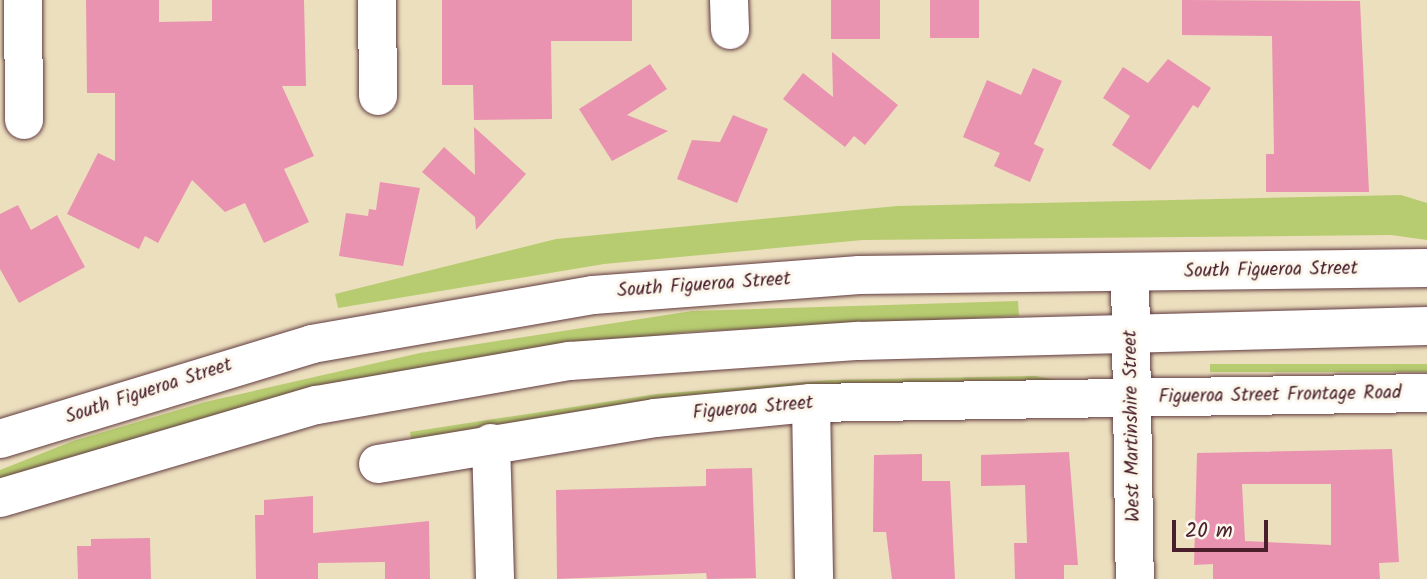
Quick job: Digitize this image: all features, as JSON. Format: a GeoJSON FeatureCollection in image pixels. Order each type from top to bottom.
{"type":"FeatureCollection","features":[{"type":"Feature","properties":{"kind":"main road"},"geometry":{"type":"LineString","coordinates":[[23,0],[24,120]]}},
{"type":"Feature","properties":{"kind":"main road"},"geometry":{"type":"LineString","coordinates":[[377,0],[378,96]]}},
{"type":"Feature","properties":{"kind":"main road","name":"South Figueroa Street"},"geometry":{"type":"LineString","coordinates":[[0,439],[312,344],[593,295],[859,275],[1130,274],[1427,268]]}},
{"type":"Feature","properties":{"kind":"main road","name":"West Martinshire Street"},"geometry":{"type":"LineString","coordinates":[[1130,274],[1135,579]]}},
{"type":"Feature","properties":{"kind":"main road"},"geometry":{"type":"LineString","coordinates":[[0,498],[280,415],[425,382],[703,348],[1131,331],[1427,326]]}},
{"type":"Feature","properties":{"kind":"main road","name":"Figueroa Street Frontage Road"},"geometry":{"type":"LineString","coordinates":[[1132,399],[1427,393]]}},
{"type":"Feature","properties":{"kind":"main road","name":"Figueroa Street"},"geometry":{"type":"LineString","coordinates":[[378,464],[491,443],[811,403],[1132,399]]}},
{"type":"Feature","properties":{"kind":"main road"},"geometry":{"type":"LineString","coordinates":[[811,403],[814,579]]}},
{"type":"Feature","properties":{"kind":"main road"},"geometry":{"type":"LineString","coordinates":[[491,443],[495,579]]}},
{"type":"Feature","properties":{"kind":"green space"},"geometry":{"type":"Polygon","coordinates":[[[1401,195],[1427,203],[1427,240],[1391,235],[863,240],[604,264],[338,308],[335,294],[556,239],[897,206],[1401,195]]]}},
{"type":"Feature","properties":{"kind":"green space"},"geometry":{"type":"Polygon","coordinates":[[[1018,301],[1019,316],[686,332],[559,349],[0,481],[0,470],[73,441],[205,402],[420,353],[692,311],[1018,301]]]}},
{"type":"Feature","properties":{"kind":"green space"},"geometry":{"type":"Polygon","coordinates":[[[1210,364],[1427,364],[1427,372],[1210,372],[1210,364]]]}},
{"type":"Feature","properties":{"kind":"green space"},"geometry":{"type":"Polygon","coordinates":[[[1035,376],[1069,382],[696,398],[411,439],[410,432],[657,394],[831,380],[1035,376]]]}},
{"type":"Feature","properties":{"kind":"building"},"geometry":{"type":"Polygon","coordinates":[[[86,0],[159,0],[159,22],[212,21],[212,0],[304,0],[306,86],[282,86],[314,156],[284,169],[309,222],[264,243],[245,203],[225,212],[192,180],[158,243],[145,236],[139,249],[67,214],[98,153],[115,161],[115,93],[87,93],[86,0]]]}},
{"type":"Feature","properties":{"kind":"building"},"geometry":{"type":"Polygon","coordinates":[[[442,0],[632,0],[632,41],[551,41],[552,119],[474,120],[473,85],[442,85],[442,0]]]}},
{"type":"Feature","properties":{"kind":"building"},"geometry":{"type":"Polygon","coordinates":[[[831,0],[880,0],[880,39],[831,39],[831,0]]]}},
{"type":"Feature","properties":{"kind":"building"},"geometry":{"type":"Polygon","coordinates":[[[930,0],[979,0],[979,38],[930,38],[930,0]]]}},
{"type":"Feature","properties":{"kind":"building"},"geometry":{"type":"Polygon","coordinates":[[[1182,0],[1360,1],[1369,192],[1266,192],[1266,154],[1274,154],[1272,36],[1182,35],[1182,0]]]}},
{"type":"Feature","properties":{"kind":"building"},"geometry":{"type":"Polygon","coordinates":[[[832,52],[898,105],[865,145],[854,136],[845,147],[783,99],[803,73],[833,97],[832,52]]]}},
{"type":"Feature","properties":{"kind":"building"},"geometry":{"type":"Polygon","coordinates":[[[1168,59],[1211,88],[1198,108],[1193,105],[1150,170],[1112,145],[1130,116],[1103,98],[1123,67],[1148,83],[1168,59]]]}},
{"type":"Feature","properties":{"kind":"building"},"geometry":{"type":"Polygon","coordinates":[[[650,64],[667,89],[627,115],[668,131],[612,161],[579,109],[650,64]]]}},
{"type":"Feature","properties":{"kind":"building"},"geometry":{"type":"Polygon","coordinates":[[[1033,68],[1062,81],[1034,144],[1044,149],[1030,182],[994,166],[1000,153],[963,137],[987,80],[1021,95],[1033,68]]]}},
{"type":"Feature","properties":{"kind":"building"},"geometry":{"type":"Polygon","coordinates":[[[733,115],[768,129],[737,203],[677,179],[692,140],[720,142],[733,115]]]}},
{"type":"Feature","properties":{"kind":"building"},"geometry":{"type":"Polygon","coordinates":[[[474,127],[526,174],[476,230],[475,217],[422,172],[444,147],[475,175],[474,127]]]}},
{"type":"Feature","properties":{"kind":"building"},"geometry":{"type":"Polygon","coordinates":[[[380,182],[420,188],[403,266],[339,256],[346,213],[368,216],[369,209],[376,210],[380,182]]]}},
{"type":"Feature","properties":{"kind":"building"},"geometry":{"type":"Polygon","coordinates":[[[18,205],[31,230],[57,215],[85,267],[19,303],[0,269],[0,214],[18,205]]]}},
{"type":"Feature","properties":{"kind":"building"},"geometry":{"type":"Polygon","coordinates":[[[1392,449],[1399,562],[1379,563],[1380,579],[1213,579],[1213,564],[1194,565],[1197,453],[1392,449]],[[1242,484],[1245,541],[1331,545],[1331,484],[1242,484]]]}},
{"type":"Feature","properties":{"kind":"building"},"geometry":{"type":"Polygon","coordinates":[[[1069,452],[1078,565],[1064,565],[1064,579],[1015,579],[1014,543],[1027,543],[1025,485],[981,486],[981,455],[1069,452]]]}},
{"type":"Feature","properties":{"kind":"building"},"geometry":{"type":"Polygon","coordinates":[[[922,454],[922,481],[950,481],[955,579],[892,579],[886,532],[873,532],[874,455],[922,454]]]}},
{"type":"Feature","properties":{"kind":"building"},"geometry":{"type":"Polygon","coordinates":[[[752,468],[756,578],[707,579],[706,573],[557,579],[556,490],[706,486],[706,469],[752,468]]]}},
{"type":"Feature","properties":{"kind":"building"},"geometry":{"type":"Polygon","coordinates":[[[313,496],[313,533],[429,521],[430,579],[385,579],[385,562],[318,563],[318,579],[256,579],[255,515],[264,515],[264,500],[313,496]]]}},
{"type":"Feature","properties":{"kind":"building"},"geometry":{"type":"Polygon","coordinates":[[[150,538],[151,579],[78,579],[77,546],[91,546],[91,539],[150,538]]]}}]}
